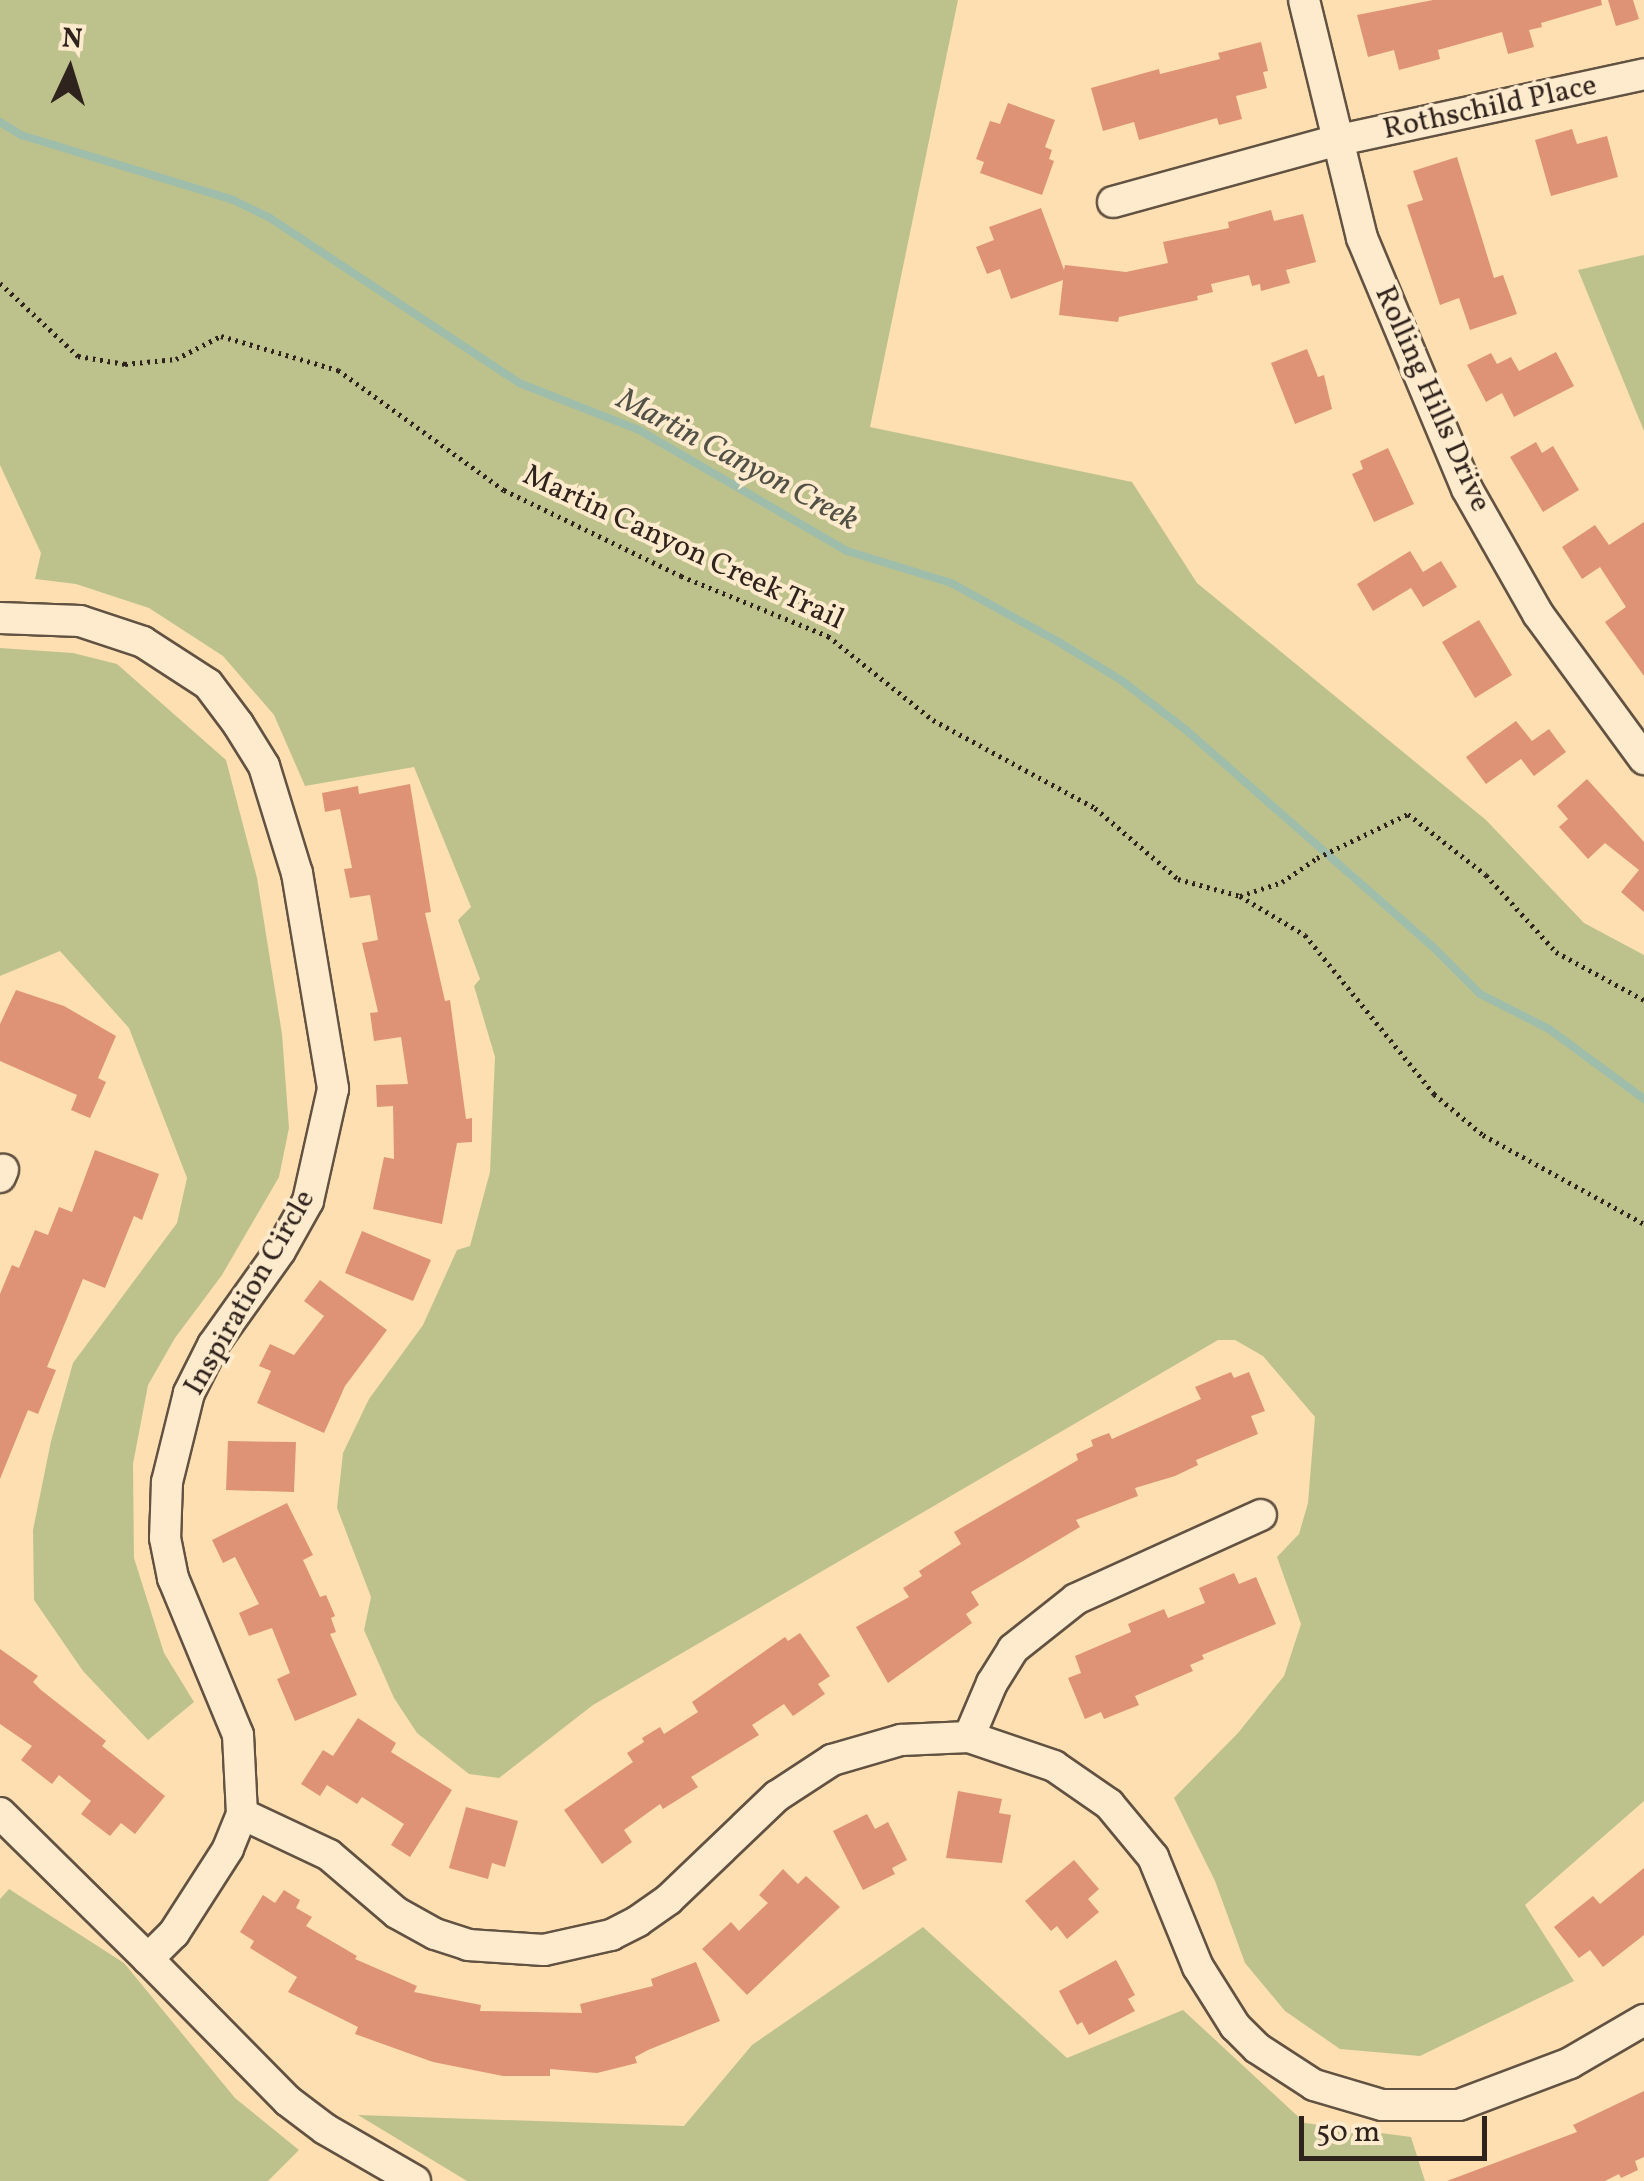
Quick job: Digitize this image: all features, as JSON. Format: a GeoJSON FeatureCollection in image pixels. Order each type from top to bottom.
{"type":"FeatureCollection","features":[{"type":"Feature","properties":{"kind":"street","name":"Rolling Hills Drive"},"geometry":{"type":"LineString","coordinates":[[1304,0],[1335,142],[1362,238],[1467,489],[1538,614],[1644,759]]}},
{"type":"Feature","properties":{"kind":"street","name":"Rothschild Place"},"geometry":{"type":"LineString","coordinates":[[1113,202],[1335,142],[1644,74]]}},
{"type":"Feature","properties":{"kind":"street","name":"Inspiration Circle"},"geometry":{"type":"LineString","coordinates":[[0,618],[47,617],[113,631],[143,642],[208,684],[264,766],[298,873],[332,1089],[322,1155],[308,1201],[280,1252],[213,1345],[189,1393],[167,1482],[165,1538],[173,1578],[238,1736],[242,1814],[228,1849],[174,1934],[148,1959]]}},
{"type":"Feature","properties":{"kind":"street"},"geometry":{"type":"LineString","coordinates":[[969,1737],[992,1683],[1013,1649],[1076,1599],[1261,1515]]}},
{"type":"Feature","properties":{"kind":"street"},"geometry":{"type":"LineString","coordinates":[[242,1814],[329,1855],[397,1913],[435,1934],[468,1945],[544,1950],[611,1935],[638,1921],[668,1900],[776,1796],[832,1760],[901,1740],[969,1737],[1054,1766],[1109,1804],[1153,1857],[1198,1967],[1235,2026],[1257,2048],[1314,2086],[1382,2105],[1459,2105],[1570,2063],[1644,2020]]}},
{"type":"Feature","properties":{"kind":"street"},"geometry":{"type":"LineString","coordinates":[[0,1813],[288,2101],[325,2129],[415,2181]]}},
{"type":"Feature","properties":{"kind":"path","name":"Martin Canyon Creek Trail"},"geometry":{"type":"LineString","coordinates":[[0,283],[78,356],[126,364],[176,359],[221,336],[338,370],[504,490],[682,576],[828,636],[933,720],[1094,808],[1178,879],[1240,896],[1305,936],[1434,1094],[1483,1135],[1644,1224]]}},
{"type":"Feature","properties":{"kind":"path"},"geometry":{"type":"LineString","coordinates":[[1240,896],[1282,882],[1317,858],[1408,814],[1486,875],[1556,952],[1644,1000]]}},
{"type":"Feature","properties":{"kind":"green space"},"geometry":{"type":"Polygon","coordinates":[[[0,0],[958,0],[870,427],[1132,482],[1197,583],[1486,820],[1584,923],[1644,955],[1644,1801],[1525,1905],[1574,1981],[1420,2056],[1340,2049],[1285,2011],[1245,1963],[1215,1881],[1174,1798],[1238,1733],[1284,1676],[1301,1624],[1277,1557],[1299,1534],[1308,1503],[1315,1417],[1263,1356],[1235,1340],[1218,1340],[593,1705],[499,1778],[469,1774],[417,1733],[394,1698],[364,1630],[371,1597],[337,1508],[343,1453],[369,1399],[423,1325],[457,1250],[470,1246],[490,1172],[495,1057],[474,986],[480,979],[458,920],[471,907],[414,767],[305,786],[274,715],[223,656],[149,608],[76,584],[35,579],[41,553],[0,465],[0,0]]]}},
{"type":"Feature","properties":{"kind":"green space"},"geometry":{"type":"Polygon","coordinates":[[[1644,255],[1644,431],[1578,270],[1644,255]]]}},
{"type":"Feature","properties":{"kind":"green space"},"geometry":{"type":"Polygon","coordinates":[[[0,648],[73,653],[117,664],[226,760],[257,878],[282,1034],[289,1128],[279,1177],[222,1275],[175,1338],[148,1385],[133,1464],[134,1558],[164,1653],[194,1702],[148,1740],[83,1671],[34,1600],[33,1530],[51,1441],[73,1363],[177,1223],[187,1178],[129,1028],[60,951],[0,976],[0,648]]]}},
{"type":"Feature","properties":{"kind":"green space"},"geometry":{"type":"Polygon","coordinates":[[[9,1889],[124,1963],[235,2098],[299,2150],[268,2181],[0,2181],[0,1899],[9,1889]]]}},
{"type":"Feature","properties":{"kind":"green space"},"geometry":{"type":"Polygon","coordinates":[[[923,1927],[1067,2058],[1183,2010],[1305,2123],[1411,2137],[1425,2181],[467,2181],[358,2115],[684,2126],[752,2045],[923,1927]]]}},
{"type":"Feature","properties":{"kind":"building"},"geometry":{"type":"Polygon","coordinates":[[[1433,0],[1601,0],[1602,5],[1541,23],[1542,27],[1529,30],[1534,47],[1508,54],[1502,32],[1438,50],[1440,59],[1399,70],[1394,50],[1368,57],[1357,15],[1433,0]]]}},
{"type":"Feature","properties":{"kind":"building"},"geometry":{"type":"Polygon","coordinates":[[[1608,0],[1633,0],[1639,19],[1616,26],[1608,0]]]}},
{"type":"Feature","properties":{"kind":"building"},"geometry":{"type":"Polygon","coordinates":[[[1261,42],[1268,71],[1263,72],[1267,88],[1236,96],[1242,119],[1219,125],[1217,118],[1139,140],[1134,122],[1103,131],[1091,88],[1159,69],[1160,74],[1220,59],[1218,53],[1261,42]]]}},
{"type":"Feature","properties":{"kind":"building"},"geometry":{"type":"Polygon","coordinates":[[[1008,103],[1055,120],[1045,147],[1052,150],[1049,159],[1054,161],[1042,195],[980,173],[984,162],[976,159],[990,121],[1000,124],[1008,103]]]}},
{"type":"Feature","properties":{"kind":"building"},"geometry":{"type":"Polygon","coordinates":[[[1572,129],[1577,144],[1607,136],[1618,177],[1551,196],[1535,140],[1572,129]]]}},
{"type":"Feature","properties":{"kind":"building"},"geometry":{"type":"Polygon","coordinates":[[[1457,157],[1494,278],[1503,275],[1517,314],[1470,330],[1459,298],[1440,305],[1407,205],[1423,200],[1413,171],[1457,157]]]}},
{"type":"Feature","properties":{"kind":"building"},"geometry":{"type":"Polygon","coordinates":[[[1041,208],[1064,270],[1065,265],[1126,272],[1168,263],[1163,242],[1229,228],[1228,222],[1271,210],[1274,221],[1303,214],[1316,262],[1286,270],[1290,283],[1261,291],[1260,284],[1252,286],[1249,275],[1211,284],[1213,292],[1197,296],[1198,300],[1119,317],[1118,322],[1059,315],[1063,280],[1011,299],[1000,269],[987,274],[976,247],[994,240],[989,227],[1041,208]]]}},
{"type":"Feature","properties":{"kind":"building"},"geometry":{"type":"Polygon","coordinates":[[[1307,349],[1318,377],[1324,375],[1332,409],[1295,424],[1271,363],[1307,349]]]}},
{"type":"Feature","properties":{"kind":"building"},"geometry":{"type":"Polygon","coordinates":[[[1556,352],[1574,386],[1514,417],[1502,393],[1486,402],[1467,365],[1491,353],[1497,364],[1511,357],[1519,371],[1556,352]]]}},
{"type":"Feature","properties":{"kind":"building"},"geometry":{"type":"Polygon","coordinates":[[[1536,442],[1542,453],[1553,446],[1579,490],[1543,512],[1510,457],[1536,442]]]}},
{"type":"Feature","properties":{"kind":"building"},"geometry":{"type":"Polygon","coordinates":[[[1388,448],[1414,504],[1374,522],[1352,474],[1363,469],[1360,461],[1388,448]]]}},
{"type":"Feature","properties":{"kind":"building"},"geometry":{"type":"Polygon","coordinates":[[[1644,522],[1644,676],[1605,622],[1626,607],[1600,567],[1582,579],[1562,547],[1595,525],[1609,545],[1644,522]]]}},
{"type":"Feature","properties":{"kind":"building"},"geometry":{"type":"Polygon","coordinates":[[[1410,551],[1423,572],[1441,561],[1457,587],[1423,607],[1411,588],[1373,611],[1357,584],[1410,551]]]}},
{"type":"Feature","properties":{"kind":"building"},"geometry":{"type":"Polygon","coordinates":[[[1479,620],[1512,675],[1475,698],[1442,642],[1479,620]]]}},
{"type":"Feature","properties":{"kind":"building"},"geometry":{"type":"Polygon","coordinates":[[[1516,721],[1532,741],[1549,729],[1566,752],[1534,776],[1521,759],[1486,784],[1466,757],[1516,721]]]}},
{"type":"Feature","properties":{"kind":"building"},"geometry":{"type":"Polygon","coordinates":[[[1587,779],[1644,842],[1644,912],[1621,892],[1639,870],[1605,843],[1588,859],[1559,827],[1568,819],[1557,806],[1587,779]]]}},
{"type":"Feature","properties":{"kind":"building"},"geometry":{"type":"Polygon","coordinates":[[[410,784],[431,912],[425,913],[445,1001],[450,1000],[466,1119],[472,1118],[472,1142],[457,1143],[442,1224],[373,1209],[384,1157],[394,1159],[393,1106],[377,1107],[376,1085],[408,1084],[401,1037],[374,1041],[370,1013],[378,1012],[362,943],[378,940],[370,895],[350,898],[344,869],[352,868],[340,809],[325,812],[322,793],[358,786],[359,794],[410,784]]]}},
{"type":"Feature","properties":{"kind":"building"},"geometry":{"type":"Polygon","coordinates":[[[16,990],[64,1006],[116,1036],[98,1078],[106,1082],[90,1118],[71,1110],[77,1095],[0,1061],[0,1024],[16,990]]]}},
{"type":"Feature","properties":{"kind":"building"},"geometry":{"type":"Polygon","coordinates":[[[95,1150],[159,1174],[142,1220],[134,1216],[105,1288],[83,1279],[47,1367],[56,1370],[38,1414],[28,1410],[0,1479],[0,1294],[12,1265],[19,1268],[35,1230],[48,1235],[59,1207],[72,1212],[95,1150]]]}},
{"type":"Feature","properties":{"kind":"building"},"geometry":{"type":"Polygon","coordinates":[[[362,1231],[431,1260],[413,1301],[345,1273],[362,1231]]]}},
{"type":"Feature","properties":{"kind":"building"},"geometry":{"type":"Polygon","coordinates":[[[320,1280],[387,1330],[345,1386],[324,1433],[257,1403],[271,1371],[259,1366],[270,1344],[294,1355],[324,1316],[304,1301],[320,1280]]]}},
{"type":"Feature","properties":{"kind":"building"},"geometry":{"type":"Polygon","coordinates":[[[1231,1372],[1234,1378],[1249,1372],[1265,1411],[1251,1416],[1258,1434],[1196,1460],[1198,1465],[1175,1476],[1135,1488],[1138,1496],[1076,1520],[1080,1527],[971,1592],[979,1605],[966,1614],[972,1623],[888,1683],[856,1627],[909,1597],[903,1588],[922,1576],[919,1571],[961,1544],[954,1532],[1078,1460],[1076,1454],[1093,1446],[1091,1440],[1109,1433],[1112,1439],[1201,1399],[1195,1387],[1231,1372]]]}},
{"type":"Feature","properties":{"kind":"building"},"geometry":{"type":"Polygon","coordinates":[[[228,1441],[296,1442],[294,1492],[226,1490],[228,1441]]]}},
{"type":"Feature","properties":{"kind":"building"},"geometry":{"type":"Polygon","coordinates":[[[287,1503],[313,1555],[303,1560],[320,1597],[326,1595],[335,1616],[331,1618],[336,1632],[330,1634],[357,1695],[295,1721],[277,1679],[290,1673],[272,1628],[249,1636],[239,1613],[259,1604],[235,1557],[223,1563],[212,1540],[287,1503]]]}},
{"type":"Feature","properties":{"kind":"building"},"geometry":{"type":"Polygon","coordinates":[[[1234,1573],[1239,1584],[1256,1577],[1276,1624],[1202,1655],[1204,1659],[1190,1665],[1193,1671],[1135,1696],[1139,1705],[1104,1719],[1101,1712],[1085,1719],[1068,1678],[1081,1673],[1075,1656],[1131,1632],[1128,1624],[1164,1609],[1168,1618],[1205,1603],[1199,1588],[1234,1573]]]}},
{"type":"Feature","properties":{"kind":"building"},"geometry":{"type":"Polygon","coordinates":[[[800,1633],[830,1676],[818,1684],[825,1694],[793,1716],[784,1704],[752,1725],[759,1735],[691,1777],[698,1787],[663,1809],[660,1804],[624,1830],[632,1842],[602,1864],[564,1810],[633,1762],[627,1753],[644,1742],[642,1738],[660,1727],[664,1734],[698,1712],[692,1702],[785,1637],[788,1641],[800,1633]]]}},
{"type":"Feature","properties":{"kind":"building"},"geometry":{"type":"Polygon","coordinates":[[[0,1649],[38,1676],[33,1682],[41,1690],[106,1741],[102,1746],[165,1796],[135,1834],[121,1823],[110,1836],[81,1814],[91,1801],[59,1775],[52,1784],[21,1760],[32,1746],[0,1724],[0,1649]]]}},
{"type":"Feature","properties":{"kind":"building"},"geometry":{"type":"Polygon","coordinates":[[[358,1718],[396,1743],[391,1752],[452,1790],[410,1857],[391,1845],[404,1824],[362,1797],[357,1804],[327,1785],[320,1796],[301,1784],[323,1750],[333,1756],[358,1718]]]}},
{"type":"Feature","properties":{"kind":"building"},"geometry":{"type":"Polygon","coordinates":[[[958,1791],[1002,1799],[999,1813],[1011,1815],[1002,1863],[946,1858],[958,1791]]]}},
{"type":"Feature","properties":{"kind":"building"},"geometry":{"type":"Polygon","coordinates":[[[466,1807],[518,1821],[505,1867],[492,1863],[488,1879],[449,1868],[466,1807]]]}},
{"type":"Feature","properties":{"kind":"building"},"geometry":{"type":"Polygon","coordinates":[[[867,1814],[875,1829],[888,1822],[907,1860],[892,1868],[895,1874],[863,1890],[833,1831],[867,1814]]]}},
{"type":"Feature","properties":{"kind":"building"},"geometry":{"type":"Polygon","coordinates":[[[1074,1860],[1099,1889],[1088,1899],[1099,1912],[1067,1939],[1057,1926],[1051,1931],[1025,1901],[1074,1860]]]}},
{"type":"Feature","properties":{"kind":"building"},"geometry":{"type":"Polygon","coordinates":[[[1644,1868],[1644,1935],[1603,1967],[1590,1950],[1579,1958],[1554,1927],[1593,1896],[1600,1904],[1644,1868]]]}},
{"type":"Feature","properties":{"kind":"building"},"geometry":{"type":"Polygon","coordinates":[[[783,1869],[798,1884],[806,1876],[840,1907],[747,1995],[702,1949],[731,1922],[739,1931],[768,1903],[759,1895],[783,1869]]]}},
{"type":"Feature","properties":{"kind":"building"},"geometry":{"type":"Polygon","coordinates":[[[284,1890],[300,1900],[296,1908],[312,1917],[306,1926],[357,1956],[355,1959],[417,1986],[414,1992],[481,2005],[480,2011],[582,2013],[580,2004],[653,1986],[651,1979],[696,1962],[720,2021],[648,2050],[635,2057],[637,2063],[597,2073],[550,2069],[550,2076],[503,2076],[433,2062],[355,2034],[358,2027],[288,1992],[297,1977],[250,1948],[254,1941],[240,1932],[263,1895],[275,1903],[284,1890]]]}},
{"type":"Feature","properties":{"kind":"building"},"geometry":{"type":"Polygon","coordinates":[[[1116,1960],[1135,1995],[1128,1999],[1135,2011],[1089,2035],[1082,2022],[1077,2025],[1059,1991],[1116,1960]]]}},
{"type":"Feature","properties":{"kind":"building"},"geometry":{"type":"Polygon","coordinates":[[[1644,2091],[1644,2157],[1635,2161],[1638,2170],[1621,2178],[1619,2174],[1605,2181],[1447,2181],[1577,2132],[1573,2125],[1644,2091]]]}},
{"type":"Feature","properties":{"kind":"waterway","name":"Martin Canyon Creek"},"geometry":{"type":"LineString","coordinates":[[0,122],[21,135],[233,200],[270,218],[519,383],[639,430],[847,551],[951,583],[1057,641],[1121,680],[1186,730],[1431,945],[1480,994],[1549,1029],[1644,1099]]}}]}
